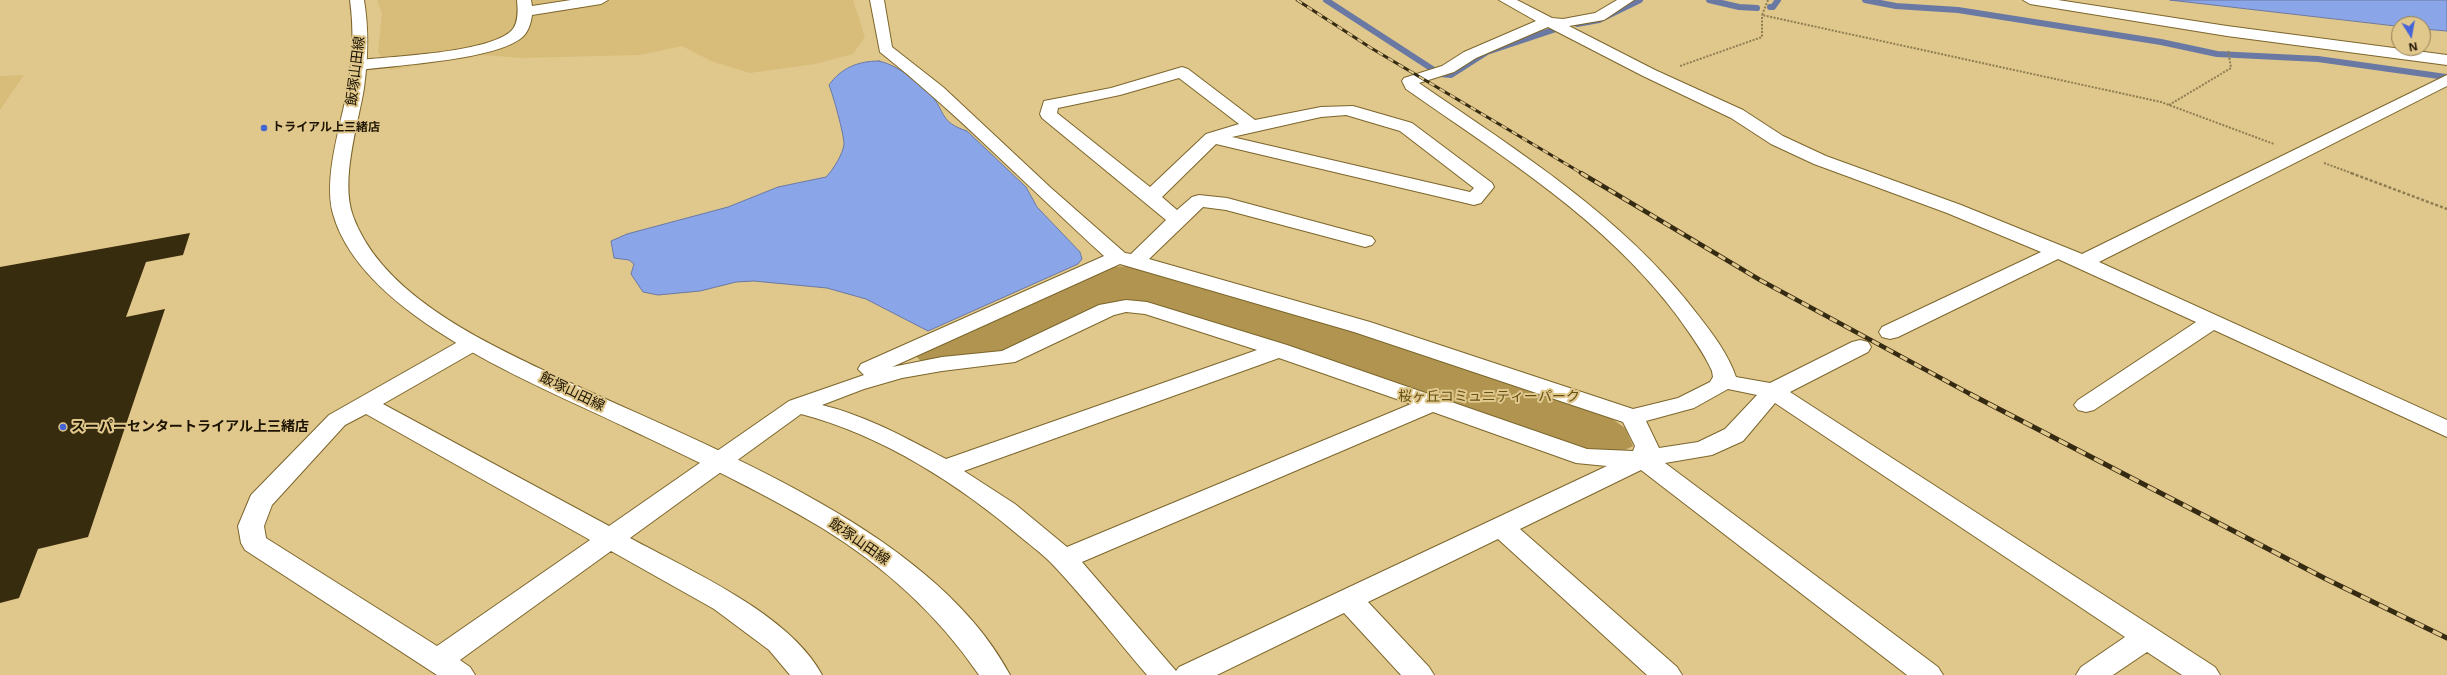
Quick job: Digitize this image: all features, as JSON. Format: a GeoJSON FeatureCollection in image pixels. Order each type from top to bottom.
{"type":"FeatureCollection","features":[{"type":"Feature","properties":{"kind":"street","name":"飯塚山田線"},"geometry":{"type":"LineString","coordinates":[[357,0],[362,27],[360,66],[340,173],[342,216],[362,259],[402,296],[471,344],[717,461],[834,524],[904,574],[955,622],[995,675]]}},
{"type":"Feature","properties":{"kind":"street"},"geometry":{"type":"LineString","coordinates":[[360,66],[492,46],[515,36],[521,29],[525,5],[600,0]]}},
{"type":"Feature","properties":{"kind":"street"},"geometry":{"type":"LineString","coordinates":[[877,0],[885,49],[937,90],[1044,192],[1127,260],[1362,327],[1632,417],[1686,403],[1718,387],[1725,377],[1722,366],[1685,309],[1630,251],[1546,179],[1412,86],[1410,81],[1438,72],[1470,55],[1554,26],[1599,17],[1621,1]]}},
{"type":"Feature","properties":{"kind":"street"},"geometry":{"type":"LineString","coordinates":[[1506,0],[1554,26],[1654,76],[1737,114],[1777,140],[1820,160],[1954,209],[2058,251],[2447,429]]}},
{"type":"Feature","properties":{"kind":"street"},"geometry":{"type":"LineString","coordinates":[[2030,0],[2227,31],[2447,60]]}},
{"type":"Feature","properties":{"kind":"street"},"geometry":{"type":"LineString","coordinates":[[1177,220],[1151,197],[1048,114],[1050,105],[1114,92],[1182,72],[1252,126]]}},
{"type":"Feature","properties":{"kind":"street"},"geometry":{"type":"LineString","coordinates":[[2083,262],[2447,80]]}},
{"type":"Feature","properties":{"kind":"street"},"geometry":{"type":"LineString","coordinates":[[1151,197],[1212,138],[1252,126],[1321,112],[1347,110],[1406,127],[1485,187],[1474,199],[1212,138]]}},
{"type":"Feature","properties":{"kind":"street"},"geometry":{"type":"LineString","coordinates":[[471,344],[337,420],[260,501],[251,526],[254,543],[450,667],[611,540],[717,461],[797,406],[846,379],[1127,260],[1199,201],[1227,204],[1365,241]]}},
{"type":"Feature","properties":{"kind":"street"},"geometry":{"type":"LineString","coordinates":[[1890,332],[2058,251]]}},
{"type":"Feature","properties":{"kind":"street"},"geometry":{"type":"LineString","coordinates":[[797,406],[856,384],[900,372],[942,364],[1007,357],[1107,310],[1126,306],[1148,308],[1279,350],[1585,457],[1643,459],[1703,449],[1734,435],[1773,391],[1860,347]]}},
{"type":"Feature","properties":{"kind":"street"},"geometry":{"type":"LineString","coordinates":[[2086,405],[2213,321]]}},
{"type":"Feature","properties":{"kind":"street"},"geometry":{"type":"LineString","coordinates":[[944,469],[1279,350]]}},
{"type":"Feature","properties":{"kind":"street"},"geometry":{"type":"LineString","coordinates":[[1723,380],[1773,391],[2205,675]]}},
{"type":"Feature","properties":{"kind":"street"},"geometry":{"type":"LineString","coordinates":[[366,404],[724,602],[779,642],[807,675]]}},
{"type":"Feature","properties":{"kind":"street"},"geometry":{"type":"LineString","coordinates":[[1064,559],[1432,404]]}},
{"type":"Feature","properties":{"kind":"street"},"geometry":{"type":"LineString","coordinates":[[797,406],[836,416],[884,436],[944,469],[1006,510],[1064,559],[1164,675]]}},
{"type":"Feature","properties":{"kind":"street"},"geometry":{"type":"LineString","coordinates":[[1189,675],[1643,459],[1647,446],[1632,417]]}},
{"type":"Feature","properties":{"kind":"street"},"geometry":{"type":"LineString","coordinates":[[1643,459],[1928,675]]}},
{"type":"Feature","properties":{"kind":"street"},"geometry":{"type":"LineString","coordinates":[[1500,526],[1667,675]]}},
{"type":"Feature","properties":{"kind":"street"},"geometry":{"type":"LineString","coordinates":[[1348,599],[1420,675]]}},
{"type":"Feature","properties":{"kind":"street"},"geometry":{"type":"LineString","coordinates":[[2091,675],[2147,637]]}},
{"type":"Feature","properties":{"kind":"path"},"geometry":{"type":"LineString","coordinates":[[1654,76],[1762,37],[1762,15],[1768,0]]}},
{"type":"Feature","properties":{"kind":"path"},"geometry":{"type":"LineString","coordinates":[[1762,15],[2168,105],[2447,209]]}},
{"type":"Feature","properties":{"kind":"path"},"geometry":{"type":"LineString","coordinates":[[2168,105],[2231,68],[2227,55]]}},
{"type":"Feature","properties":{"kind":"shaded area"},"geometry":{"type":"Polygon","coordinates":[[[377,0],[853,0],[865,37],[853,54],[815,64],[750,73],[711,61],[682,46],[640,55],[521,58],[483,55],[390,70],[378,52],[382,14],[377,0]]]}},
{"type":"Feature","properties":{"kind":"shaded area"},"geometry":{"type":"Polygon","coordinates":[[[24,75],[0,110],[0,76],[24,75]]]}},
{"type":"Feature","properties":{"kind":"green space","name":"桜ヶ丘コミュニティーパーク"},"geometry":{"type":"Polygon","coordinates":[[[1130,266],[1360,332],[1611,418],[1625,428],[1633,446],[1621,452],[1592,451],[1278,344],[1130,300],[1111,303],[1007,352],[923,363],[916,356],[1110,267],[1130,266]]]}},
{"type":"Feature","properties":{"kind":"water"},"geometry":{"type":"Polygon","coordinates":[[[2170,0],[2447,0],[2447,31],[2431,30],[2431,16],[2391,16],[2391,25],[2170,0]]]}},
{"type":"Feature","properties":{"kind":"water"},"geometry":{"type":"Polygon","coordinates":[[[879,61],[893,66],[920,84],[936,101],[947,120],[958,128],[967,131],[1026,187],[1037,207],[1080,252],[1082,259],[1078,264],[928,331],[866,299],[827,288],[754,281],[736,282],[700,291],[658,295],[643,292],[631,274],[634,264],[629,260],[614,258],[611,241],[627,234],[728,207],[778,187],[826,177],[837,162],[844,144],[836,105],[829,85],[839,74],[857,64],[879,61]]]}},
{"type":"Feature","properties":{"kind":"building","name":"スーパーセンタートライアル上三緒店"},"geometry":{"type":"Polygon","coordinates":[[[190,233],[183,255],[146,262],[126,317],[165,309],[88,537],[38,549],[19,598],[0,603],[0,267],[190,233]]]}},
{"type":"Feature","properties":{"kind":"waterway"},"geometry":{"type":"LineString","coordinates":[[1326,0],[1440,74],[1451,75],[1487,52],[1562,27]]}},
{"type":"Feature","properties":{"kind":"waterway"},"geometry":{"type":"LineString","coordinates":[[1577,24],[1599,20],[1640,0]]}},
{"type":"Feature","properties":{"kind":"waterway"},"geometry":{"type":"LineString","coordinates":[[1709,0],[1739,7],[1757,8]]}},
{"type":"Feature","properties":{"kind":"waterway"},"geometry":{"type":"LineString","coordinates":[[1770,7],[1773,7],[1778,0]]}},
{"type":"Feature","properties":{"kind":"waterway"},"geometry":{"type":"LineString","coordinates":[[1865,0],[1896,6],[1958,10],[2161,42],[2217,54],[2318,59],[2446,77]]}},
{"type":"Feature","properties":{"kind":"railway"},"geometry":{"type":"LineString","coordinates":[[1297,0],[1371,48],[1583,174]]}},
{"type":"Feature","properties":{"kind":"railway"},"geometry":{"type":"LineString","coordinates":[[1581,173],[1760,280],[1972,395]]}},
{"type":"Feature","properties":{"kind":"railway"},"geometry":{"type":"LineString","coordinates":[[1970,394],[2326,579],[2447,638]]}},
{"type":"Feature","properties":{"kind":"place","name":"トライアル上三緒店"},"geometry":{"type":"Point","coordinates":[264,128]}},
{"type":"Feature","properties":{"kind":"place","name":"スーパーセンタートライアル上三緒店"},"geometry":{"type":"Point","coordinates":[63,427]}}]}
